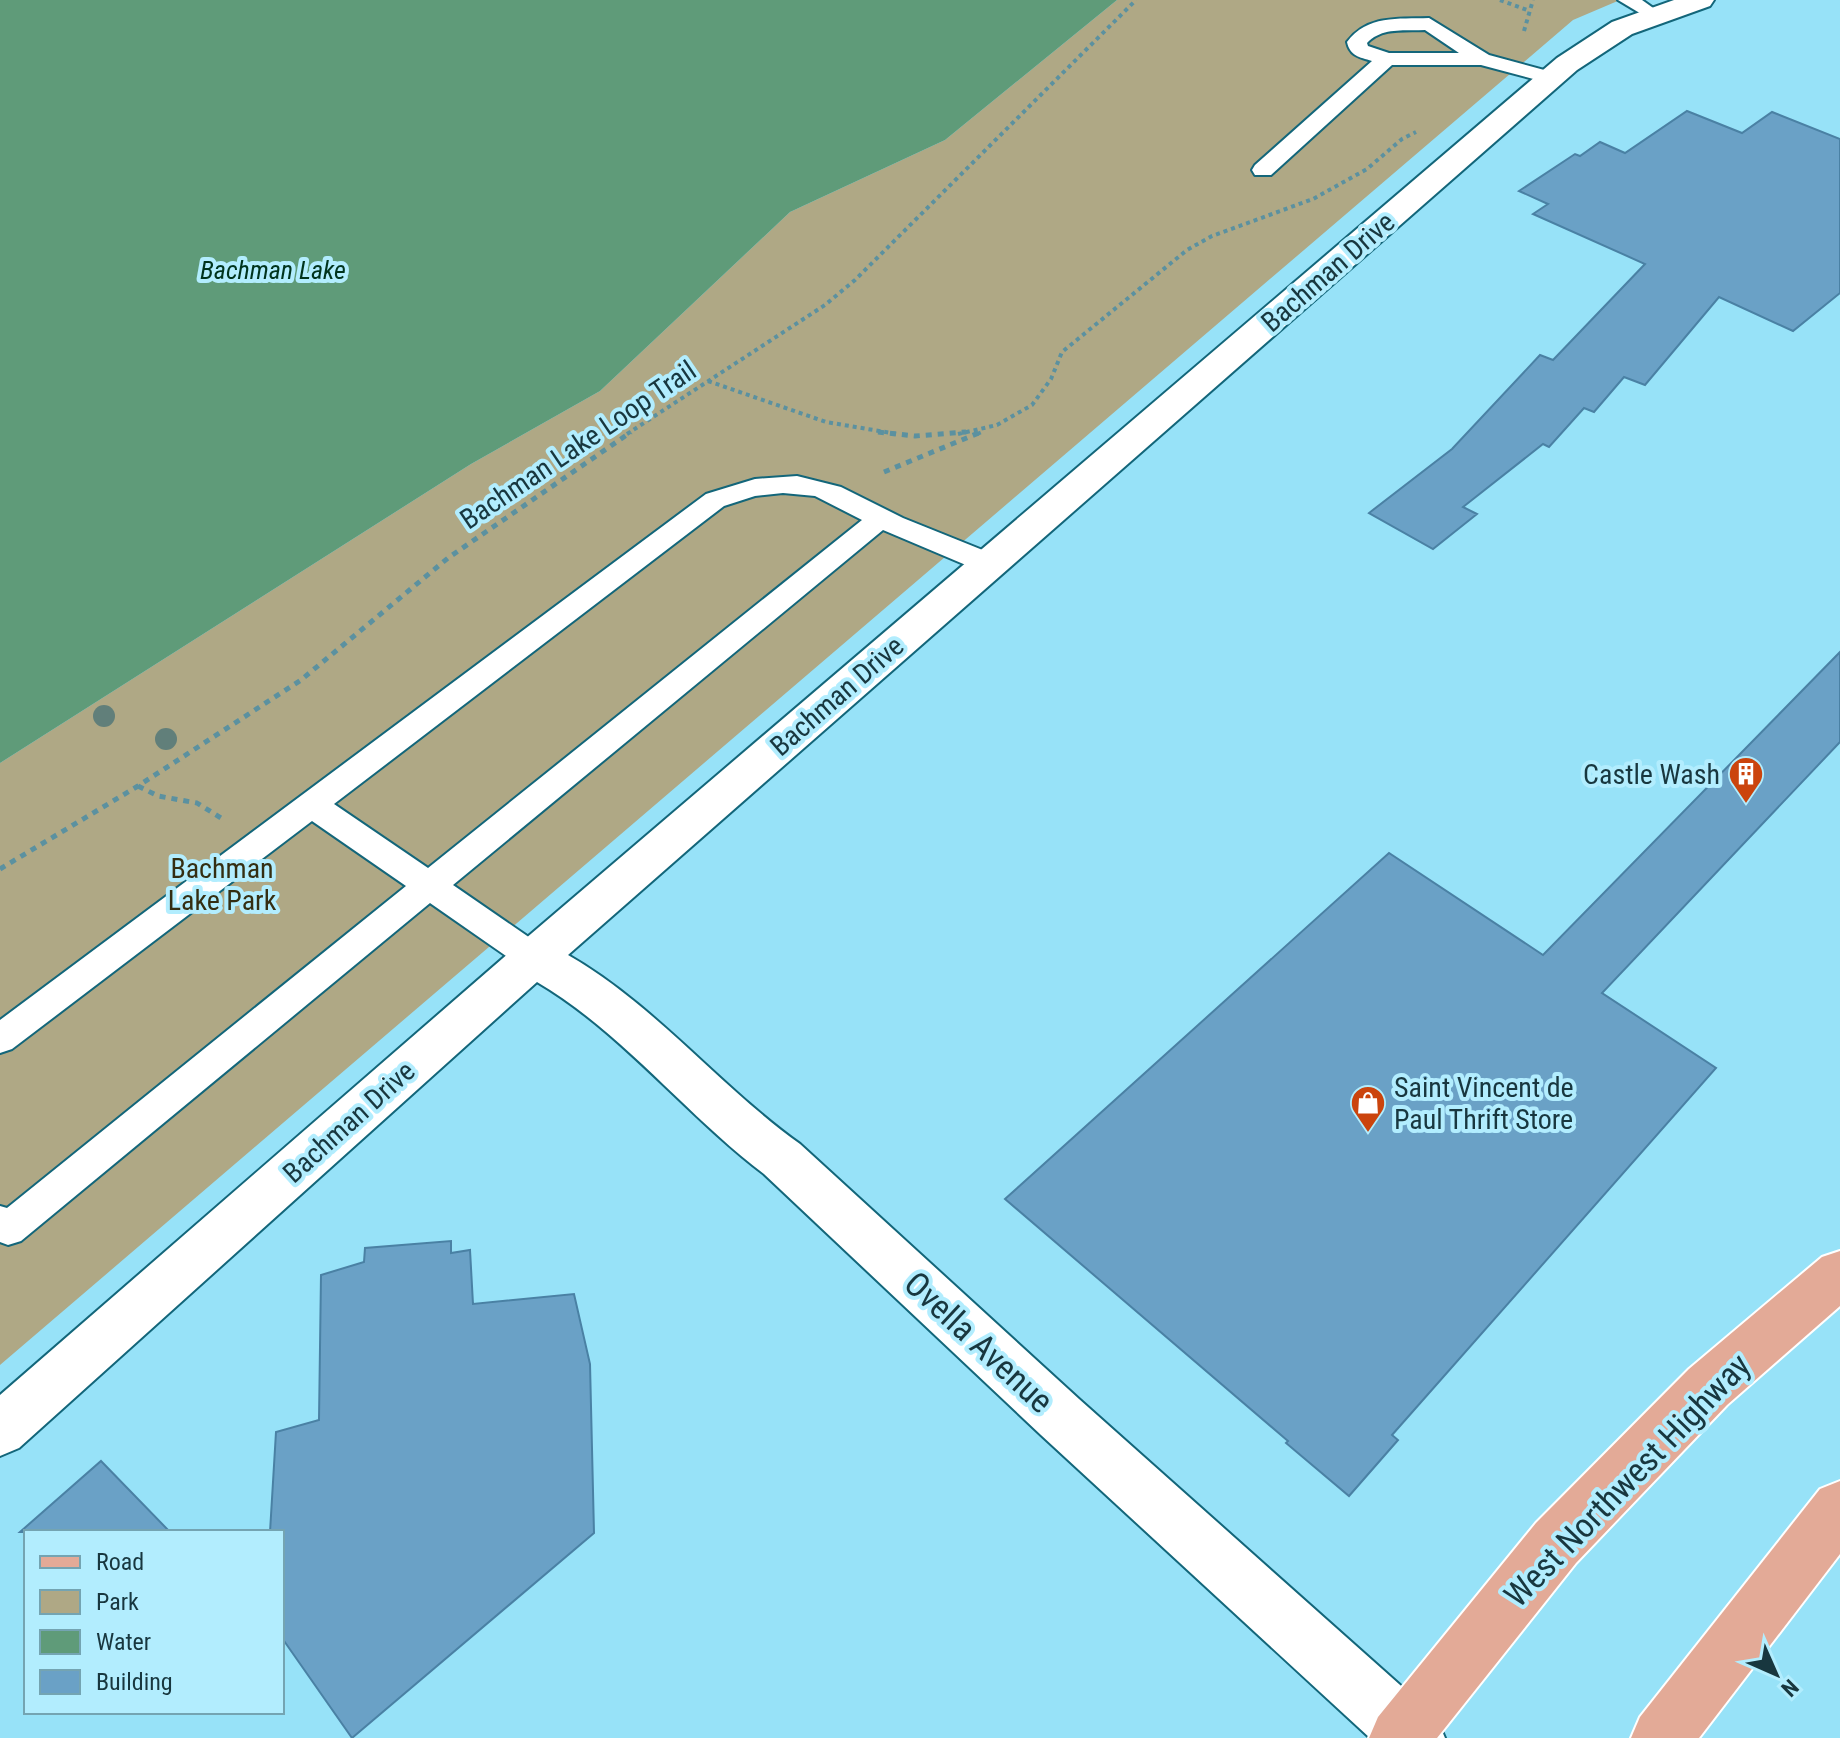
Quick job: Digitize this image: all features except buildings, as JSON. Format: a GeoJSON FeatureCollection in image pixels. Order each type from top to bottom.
{"type":"FeatureCollection","features":[{"type":"Feature","properties":{"kind":"main road","name":"West Northwest Highway"},"geometry":{"type":"LineString","coordinates":[[1406,1735],[1556,1543],[1708,1387],[1840,1274]]}},
{"type":"Feature","properties":{"kind":"main road"},"geometry":{"type":"LineString","coordinates":[[1661,1738],[1840,1509]]}},
{"type":"Feature","properties":{"kind":"street","name":"Bachman Drive"},"geometry":{"type":"LineString","coordinates":[[0,1430],[534,958],[1552,78],[1641,8],[1700,0]]}},
{"type":"Feature","properties":{"kind":"street","name":"Ovella Avenue"},"geometry":{"type":"LineString","coordinates":[[534,958],[588,989],[744,1131],[782,1159],[1406,1735]]}},
{"type":"Feature","properties":{"kind":"lane"},"geometry":{"type":"LineString","coordinates":[[1482,59],[1429,24],[1401,23],[1368,30],[1357,42],[1359,50],[1387,59],[1482,59],[1552,78]]}},
{"type":"Feature","properties":{"kind":"lane"},"geometry":{"type":"LineString","coordinates":[[1263,170],[1387,59]]}},
{"type":"Feature","properties":{"kind":"lane"},"geometry":{"type":"LineString","coordinates":[[0,1039],[715,500],[740,490],[769,485],[797,484],[825,490],[881,518],[990,564]]}},
{"type":"Feature","properties":{"kind":"lane"},"geometry":{"type":"LineString","coordinates":[[0,1222],[8,1229],[881,518]]}},
{"type":"Feature","properties":{"kind":"lane"},"geometry":{"type":"LineString","coordinates":[[311,804],[534,958]]}},
{"type":"Feature","properties":{"kind":"path","name":"Bachman Lake Loop Trail"},"geometry":{"type":"LineString","coordinates":[[0,869],[138,786],[301,680],[448,558],[707,380],[825,305],[855,280],[1136,0]]}},
{"type":"Feature","properties":{"kind":"path"},"geometry":{"type":"LineString","coordinates":[[1500,0],[1530,11]]}},
{"type":"Feature","properties":{"kind":"path"},"geometry":{"type":"LineString","coordinates":[[1482,59],[1519,37],[1526,28],[1533,0]]}},
{"type":"Feature","properties":{"kind":"path"},"geometry":{"type":"LineString","coordinates":[[825,490],[940,451],[991,428],[1033,404],[1054,374],[1058,358],[1064,351],[1187,250],[1212,236],[1313,199],[1367,169],[1402,139],[1424,128]]}},
{"type":"Feature","properties":{"kind":"path"},"geometry":{"type":"LineString","coordinates":[[707,380],[792,413],[869,432],[930,435],[991,428]]}},
{"type":"Feature","properties":{"kind":"path"},"geometry":{"type":"LineString","coordinates":[[138,786],[150,796],[203,805],[258,845]]}},
{"type":"Feature","properties":{"kind":"green space","name":"Bachman Lake Park"},"geometry":{"type":"Polygon","coordinates":[[[1117,0],[1620,0],[1573,20],[0,1365],[0,763],[471,464],[600,391],[790,212],[945,140],[1117,0]]]}},
{"type":"Feature","properties":{"kind":"water","name":"Bachman Lake"},"geometry":{"type":"Polygon","coordinates":[[[0,0],[1117,0],[945,140],[790,212],[600,391],[471,464],[0,763],[0,0]]]}},
{"type":"Feature","properties":{"kind":"place","name":"Castle Wash"},"geometry":{"type":"Point","coordinates":[1746,805]}},
{"type":"Feature","properties":{"kind":"place","name":"Saint Vincent de Paul Thrift Store"},"geometry":{"type":"Point","coordinates":[1368,1134]}}]}
